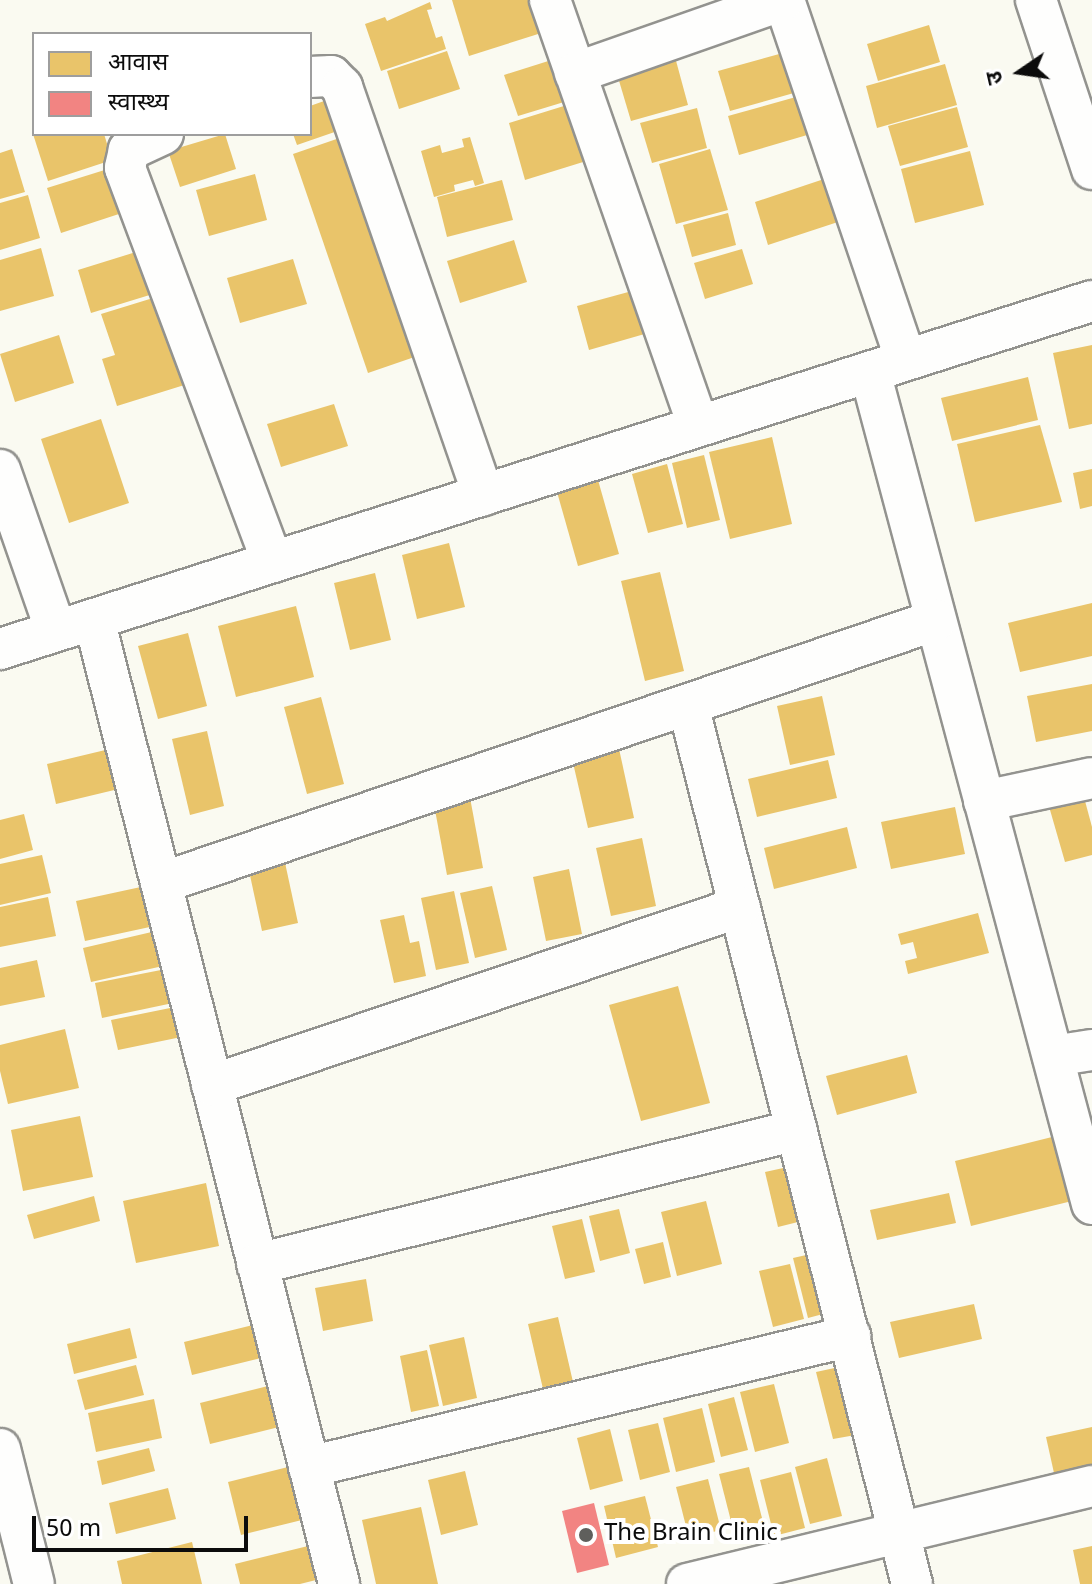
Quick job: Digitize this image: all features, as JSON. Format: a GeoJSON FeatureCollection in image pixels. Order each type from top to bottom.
{"type":"FeatureCollection","features":[{"type":"Feature","properties":{"kind":"street"},"geometry":{"type":"LineString","coordinates":[[550,0],[698,426]]}},
{"type":"Feature","properties":{"kind":"street"},"geometry":{"type":"LineString","coordinates":[[575,73],[784,0],[888,366],[936,620],[1092,1204]]}},
{"type":"Feature","properties":{"kind":"street"},"geometry":{"type":"LineString","coordinates":[[1036,0],[1092,169]]}},
{"type":"Feature","properties":{"kind":"street"},"geometry":{"type":"LineString","coordinates":[[312,77],[331,76],[342,87],[483,495]]}},
{"type":"Feature","properties":{"kind":"street"},"geometry":{"type":"LineString","coordinates":[[159,136],[129,150],[125,168],[272,562]]}},
{"type":"Feature","properties":{"kind":"street"},"geometry":{"type":"LineString","coordinates":[[0,649],[1092,301]]}},
{"type":"Feature","properties":{"kind":"street"},"geometry":{"type":"LineString","coordinates":[[0,470],[56,631]]}},
{"type":"Feature","properties":{"kind":"street"},"geometry":{"type":"LineString","coordinates":[[94,619],[339,1584]]}},
{"type":"Feature","properties":{"kind":"street"},"geometry":{"type":"LineString","coordinates":[[161,883],[936,620]]}},
{"type":"Feature","properties":{"kind":"street"},"geometry":{"type":"LineString","coordinates":[[688,705],[912,1584]]}},
{"type":"Feature","properties":{"kind":"street"},"geometry":{"type":"LineString","coordinates":[[984,801],[1092,778]]}},
{"type":"Feature","properties":{"kind":"street"},"geometry":{"type":"LineString","coordinates":[[212,1085],[740,907]]}},
{"type":"Feature","properties":{"kind":"street"},"geometry":{"type":"LineString","coordinates":[[1053,1056],[1092,1050]]}},
{"type":"Feature","properties":{"kind":"street"},"geometry":{"type":"LineString","coordinates":[[257,1264],[797,1130]]}},
{"type":"Feature","properties":{"kind":"street"},"geometry":{"type":"LineString","coordinates":[[309,1467],[850,1336]]}},
{"type":"Feature","properties":{"kind":"street"},"geometry":{"type":"LineString","coordinates":[[0,1449],[34,1584]]}},
{"type":"Feature","properties":{"kind":"street"},"geometry":{"type":"LineString","coordinates":[[687,1584],[1092,1486]]}},
{"type":"Feature","properties":{"kind":"building: आवास"},"geometry":{"type":"Polygon","coordinates":[[[452,0],[544,0],[554,29],[469,56],[452,0]]]}},
{"type":"Feature","properties":{"kind":"building: आवास"},"geometry":{"type":"Polygon","coordinates":[[[430,2],[432,9],[427,10],[436,38],[442,36],[446,49],[381,71],[365,24],[385,17],[387,21],[430,2]]]}},
{"type":"Feature","properties":{"kind":"building: आवास"},"geometry":{"type":"Polygon","coordinates":[[[929,25],[940,62],[878,81],[867,44],[929,25]]]}},
{"type":"Feature","properties":{"kind":"building: आवास"},"geometry":{"type":"Polygon","coordinates":[[[447,51],[460,89],[399,109],[387,71],[447,51]]]}},
{"type":"Feature","properties":{"kind":"building: आवास"},"geometry":{"type":"Polygon","coordinates":[[[790,51],[801,91],[730,111],[718,71],[790,51]]]}},
{"type":"Feature","properties":{"kind":"building: आवास"},"geometry":{"type":"Polygon","coordinates":[[[561,57],[574,99],[518,116],[504,75],[561,57]]]}},
{"type":"Feature","properties":{"kind":"building: आवास"},"geometry":{"type":"Polygon","coordinates":[[[675,57],[688,105],[631,121],[617,74],[675,57]]]}},
{"type":"Feature","properties":{"kind":"building: आवास"},"geometry":{"type":"Polygon","coordinates":[[[945,64],[957,105],[877,128],[866,86],[945,64]]]}},
{"type":"Feature","properties":{"kind":"building: आवास"},"geometry":{"type":"Polygon","coordinates":[[[341,95],[352,126],[297,145],[294,136],[312,136],[312,105],[341,95]]]}},
{"type":"Feature","properties":{"kind":"building: आवास"},"geometry":{"type":"Polygon","coordinates":[[[803,95],[814,133],[739,155],[728,116],[803,95]]]}},
{"type":"Feature","properties":{"kind":"building: आवास"},"geometry":{"type":"Polygon","coordinates":[[[580,101],[596,158],[525,180],[509,123],[580,101]]]}},
{"type":"Feature","properties":{"kind":"building: आवास"},"geometry":{"type":"Polygon","coordinates":[[[957,107],[968,147],[900,166],[888,126],[957,107]]]}},
{"type":"Feature","properties":{"kind":"building: आवास"},"geometry":{"type":"Polygon","coordinates":[[[697,108],[707,148],[652,163],[640,123],[697,108]]]}},
{"type":"Feature","properties":{"kind":"building: आवास"},"geometry":{"type":"Polygon","coordinates":[[[354,133],[429,352],[368,373],[293,154],[354,133]]]}},
{"type":"Feature","properties":{"kind":"building: आवास"},"geometry":{"type":"Polygon","coordinates":[[[34,136],[105,136],[112,160],[48,181],[34,136]]]}},
{"type":"Feature","properties":{"kind":"building: आवास"},"geometry":{"type":"Polygon","coordinates":[[[226,136],[236,169],[180,187],[168,151],[226,136]]]}},
{"type":"Feature","properties":{"kind":"building: आवास"},"geometry":{"type":"Polygon","coordinates":[[[470,137],[484,183],[475,186],[473,180],[454,185],[455,191],[434,197],[421,151],[440,145],[442,153],[464,147],[462,139],[470,137]]]}},
{"type":"Feature","properties":{"kind":"building: आवास"},"geometry":{"type":"Polygon","coordinates":[[[12,149],[25,192],[0,199],[0,153],[12,149]]]}},
{"type":"Feature","properties":{"kind":"building: आवास"},"geometry":{"type":"Polygon","coordinates":[[[710,149],[728,210],[676,224],[659,164],[710,149]]]}},
{"type":"Feature","properties":{"kind":"building: आवास"},"geometry":{"type":"Polygon","coordinates":[[[970,151],[984,205],[915,223],[901,169],[970,151]]]}},
{"type":"Feature","properties":{"kind":"building: आवास"},"geometry":{"type":"Polygon","coordinates":[[[111,168],[125,212],[61,233],[47,188],[111,168]]]}},
{"type":"Feature","properties":{"kind":"building: आवास"},"geometry":{"type":"Polygon","coordinates":[[[255,174],[267,220],[209,236],[196,190],[255,174]]]}},
{"type":"Feature","properties":{"kind":"building: आवास"},"geometry":{"type":"Polygon","coordinates":[[[830,177],[844,220],[768,245],[755,202],[830,177]]]}},
{"type":"Feature","properties":{"kind":"building: आवास"},"geometry":{"type":"Polygon","coordinates":[[[502,180],[513,220],[447,237],[437,197],[502,180]]]}},
{"type":"Feature","properties":{"kind":"building: आवास"},"geometry":{"type":"Polygon","coordinates":[[[28,195],[40,238],[0,250],[0,203],[28,195]]]}},
{"type":"Feature","properties":{"kind":"building: आवास"},"geometry":{"type":"Polygon","coordinates":[[[728,213],[736,245],[692,257],[683,225],[728,213]]]}},
{"type":"Feature","properties":{"kind":"building: आवास"},"geometry":{"type":"Polygon","coordinates":[[[514,240],[527,282],[460,303],[447,261],[514,240]]]}},
{"type":"Feature","properties":{"kind":"building: आवास"},"geometry":{"type":"Polygon","coordinates":[[[152,247],[166,290],[91,313],[78,270],[152,247]]]}},
{"type":"Feature","properties":{"kind":"building: आवास"},"geometry":{"type":"Polygon","coordinates":[[[41,248],[54,296],[0,311],[0,260],[41,248]]]}},
{"type":"Feature","properties":{"kind":"building: आवास"},"geometry":{"type":"Polygon","coordinates":[[[742,249],[753,284],[705,299],[694,263],[742,249]]]}},
{"type":"Feature","properties":{"kind":"building: आवास"},"geometry":{"type":"Polygon","coordinates":[[[293,259],[307,304],[240,323],[227,278],[293,259]]]}},
{"type":"Feature","properties":{"kind":"building: आवास"},"geometry":{"type":"Polygon","coordinates":[[[643,288],[655,331],[589,350],[577,306],[643,288]]]}},
{"type":"Feature","properties":{"kind":"building: आवास"},"geometry":{"type":"Polygon","coordinates":[[[166,294],[194,382],[117,406],[102,359],[115,355],[101,314],[166,294]]]}},
{"type":"Feature","properties":{"kind":"building: आवास"},"geometry":{"type":"Polygon","coordinates":[[[59,335],[74,383],[15,402],[0,354],[59,335]]]}},
{"type":"Feature","properties":{"kind":"building: आवास"},"geometry":{"type":"Polygon","coordinates":[[[1092,345],[1092,424],[1069,429],[1053,353],[1092,345]]]}},
{"type":"Feature","properties":{"kind":"building: आवास"},"geometry":{"type":"Polygon","coordinates":[[[1028,377],[1038,420],[952,441],[941,398],[1028,377]]]}},
{"type":"Feature","properties":{"kind":"building: आवास"},"geometry":{"type":"Polygon","coordinates":[[[334,404],[348,446],[281,467],[267,424],[334,404]]]}},
{"type":"Feature","properties":{"kind":"building: आवास"},"geometry":{"type":"Polygon","coordinates":[[[101,419],[129,503],[69,523],[41,439],[101,419]]]}},
{"type":"Feature","properties":{"kind":"building: आवास"},"geometry":{"type":"Polygon","coordinates":[[[1040,425],[1062,502],[975,522],[957,444],[1040,425]]]}},
{"type":"Feature","properties":{"kind":"building: आवास"},"geometry":{"type":"Polygon","coordinates":[[[772,437],[792,524],[730,539],[709,452],[772,437]]]}},
{"type":"Feature","properties":{"kind":"building: आवास"},"geometry":{"type":"Polygon","coordinates":[[[704,455],[720,520],[687,528],[672,463],[704,455]]]}},
{"type":"Feature","properties":{"kind":"building: आवास"},"geometry":{"type":"Polygon","coordinates":[[[667,464],[683,524],[648,533],[632,474],[667,464]]]}},
{"type":"Feature","properties":{"kind":"building: आवास"},"geometry":{"type":"Polygon","coordinates":[[[1092,469],[1092,506],[1080,509],[1073,473],[1092,469]]]}},
{"type":"Feature","properties":{"kind":"building: आवास"},"geometry":{"type":"Polygon","coordinates":[[[598,480],[619,554],[578,566],[557,492],[598,480]]]}},
{"type":"Feature","properties":{"kind":"building: आवास"},"geometry":{"type":"Polygon","coordinates":[[[449,543],[465,607],[417,619],[402,555],[449,543]]]}},
{"type":"Feature","properties":{"kind":"building: आवास"},"geometry":{"type":"Polygon","coordinates":[[[660,572],[684,671],[645,681],[621,581],[660,572]]]}},
{"type":"Feature","properties":{"kind":"building: आवास"},"geometry":{"type":"Polygon","coordinates":[[[375,573],[391,640],[350,650],[334,583],[375,573]]]}},
{"type":"Feature","properties":{"kind":"building: आवास"},"geometry":{"type":"Polygon","coordinates":[[[1092,603],[1092,656],[1020,672],[1008,623],[1092,603]]]}},
{"type":"Feature","properties":{"kind":"building: आवास"},"geometry":{"type":"Polygon","coordinates":[[[296,606],[314,677],[236,697],[218,626],[296,606]]]}},
{"type":"Feature","properties":{"kind":"building: आवास"},"geometry":{"type":"Polygon","coordinates":[[[188,633],[207,706],[158,719],[138,646],[188,633]]]}},
{"type":"Feature","properties":{"kind":"building: आवास"},"geometry":{"type":"Polygon","coordinates":[[[1092,684],[1092,731],[1036,742],[1027,696],[1092,684]]]}},
{"type":"Feature","properties":{"kind":"building: आवास"},"geometry":{"type":"Polygon","coordinates":[[[822,696],[835,755],[790,765],[777,706],[822,696]]]}},
{"type":"Feature","properties":{"kind":"building: आवास"},"geometry":{"type":"Polygon","coordinates":[[[321,697],[344,784],[307,794],[284,707],[321,697]]]}},
{"type":"Feature","properties":{"kind":"building: आवास"},"geometry":{"type":"Polygon","coordinates":[[[207,731],[224,806],[190,815],[172,739],[207,731]]]}},
{"type":"Feature","properties":{"kind":"building: आवास"},"geometry":{"type":"Polygon","coordinates":[[[618,744],[634,818],[588,828],[571,754],[618,744]]]}},
{"type":"Feature","properties":{"kind":"building: आवास"},"geometry":{"type":"Polygon","coordinates":[[[122,746],[131,786],[56,804],[47,764],[122,746]]]}},
{"type":"Feature","properties":{"kind":"building: आवास"},"geometry":{"type":"Polygon","coordinates":[[[828,760],[837,798],[757,817],[748,779],[828,760]]]}},
{"type":"Feature","properties":{"kind":"building: आवास"},"geometry":{"type":"Polygon","coordinates":[[[1081,786],[1092,827],[1092,855],[1065,862],[1046,796],[1081,786]]]}},
{"type":"Feature","properties":{"kind":"building: आवास"},"geometry":{"type":"Polygon","coordinates":[[[469,792],[483,868],[447,875],[433,799],[469,792]]]}},
{"type":"Feature","properties":{"kind":"building: आवास"},"geometry":{"type":"Polygon","coordinates":[[[955,807],[965,854],[891,869],[881,822],[955,807]]]}},
{"type":"Feature","properties":{"kind":"building: आवास"},"geometry":{"type":"Polygon","coordinates":[[[24,814],[33,850],[0,859],[0,820],[24,814]]]}},
{"type":"Feature","properties":{"kind":"building: आवास"},"geometry":{"type":"Polygon","coordinates":[[[847,827],[857,868],[774,889],[764,848],[847,827]]]}},
{"type":"Feature","properties":{"kind":"building: आवास"},"geometry":{"type":"Polygon","coordinates":[[[642,838],[656,906],[611,916],[596,848],[642,838]]]}},
{"type":"Feature","properties":{"kind":"building: आवास"},"geometry":{"type":"Polygon","coordinates":[[[42,855],[51,893],[0,905],[0,864],[42,855]]]}},
{"type":"Feature","properties":{"kind":"building: आवास"},"geometry":{"type":"Polygon","coordinates":[[[284,858],[298,923],[262,931],[248,866],[284,858]]]}},
{"type":"Feature","properties":{"kind":"building: आवास"},"geometry":{"type":"Polygon","coordinates":[[[569,869],[582,934],[546,941],[533,877],[569,869]]]}},
{"type":"Feature","properties":{"kind":"building: आवास"},"geometry":{"type":"Polygon","coordinates":[[[150,885],[159,925],[85,941],[76,901],[150,885]]]}},
{"type":"Feature","properties":{"kind":"building: आवास"},"geometry":{"type":"Polygon","coordinates":[[[492,886],[507,950],[475,958],[460,893],[492,886]]]}},
{"type":"Feature","properties":{"kind":"building: आवास"},"geometry":{"type":"Polygon","coordinates":[[[454,891],[469,963],[436,970],[421,898],[454,891]]]}},
{"type":"Feature","properties":{"kind":"building: आवास"},"geometry":{"type":"Polygon","coordinates":[[[48,897],[56,936],[0,947],[0,907],[48,897]]]}},
{"type":"Feature","properties":{"kind":"building: आवास"},"geometry":{"type":"Polygon","coordinates":[[[978,913],[989,953],[908,974],[905,961],[917,958],[913,942],[901,945],[898,934],[978,913]]]}},
{"type":"Feature","properties":{"kind":"building: आवास"},"geometry":{"type":"Polygon","coordinates":[[[404,915],[410,943],[419,941],[426,976],[394,983],[380,920],[404,915]]]}},
{"type":"Feature","properties":{"kind":"building: आवास"},"geometry":{"type":"Polygon","coordinates":[[[156,931],[163,966],[91,982],[83,948],[156,931]]]}},
{"type":"Feature","properties":{"kind":"building: आवास"},"geometry":{"type":"Polygon","coordinates":[[[37,960],[45,997],[0,1006],[0,968],[37,960]]]}},
{"type":"Feature","properties":{"kind":"building: आवास"},"geometry":{"type":"Polygon","coordinates":[[[166,969],[173,1003],[102,1018],[95,983],[166,969]]]}},
{"type":"Feature","properties":{"kind":"building: आवास"},"geometry":{"type":"Polygon","coordinates":[[[678,986],[710,1103],[641,1121],[609,1005],[678,986]]]}},
{"type":"Feature","properties":{"kind":"building: आवास"},"geometry":{"type":"Polygon","coordinates":[[[185,1005],[191,1035],[118,1050],[111,1020],[185,1005]]]}},
{"type":"Feature","properties":{"kind":"building: आवास"},"geometry":{"type":"Polygon","coordinates":[[[65,1029],[79,1088],[8,1104],[0,1071],[0,1045],[65,1029]]]}},
{"type":"Feature","properties":{"kind":"building: आवास"},"geometry":{"type":"Polygon","coordinates":[[[907,1055],[917,1093],[837,1115],[826,1076],[907,1055]]]}},
{"type":"Feature","properties":{"kind":"building: आवास"},"geometry":{"type":"Polygon","coordinates":[[[80,1116],[93,1177],[23,1191],[11,1130],[80,1116]]]}},
{"type":"Feature","properties":{"kind":"building: आवास"},"geometry":{"type":"Polygon","coordinates":[[[1056,1136],[1072,1201],[971,1226],[955,1161],[1056,1136]]]}},
{"type":"Feature","properties":{"kind":"building: आवास"},"geometry":{"type":"Polygon","coordinates":[[[797,1165],[810,1219],[778,1227],[765,1172],[797,1165]]]}},
{"type":"Feature","properties":{"kind":"building: आवास"},"geometry":{"type":"Polygon","coordinates":[[[206,1183],[219,1246],[136,1263],[123,1201],[206,1183]]]}},
{"type":"Feature","properties":{"kind":"building: आवास"},"geometry":{"type":"Polygon","coordinates":[[[949,1193],[956,1223],[877,1240],[870,1210],[949,1193]]]}},
{"type":"Feature","properties":{"kind":"building: आवास"},"geometry":{"type":"Polygon","coordinates":[[[94,1196],[100,1221],[34,1239],[27,1215],[94,1196]]]}},
{"type":"Feature","properties":{"kind":"building: आवास"},"geometry":{"type":"Polygon","coordinates":[[[706,1201],[722,1264],[677,1276],[661,1212],[706,1201]]]}},
{"type":"Feature","properties":{"kind":"building: आवास"},"geometry":{"type":"Polygon","coordinates":[[[619,1209],[630,1253],[600,1261],[589,1216],[619,1209]]]}},
{"type":"Feature","properties":{"kind":"building: आवास"},"geometry":{"type":"Polygon","coordinates":[[[582,1219],[595,1272],[565,1279],[552,1226],[582,1219]]]}},
{"type":"Feature","properties":{"kind":"building: आवास"},"geometry":{"type":"Polygon","coordinates":[[[663,1242],[671,1277],[644,1284],[635,1249],[663,1242]]]}},
{"type":"Feature","properties":{"kind":"building: आवास"},"geometry":{"type":"Polygon","coordinates":[[[824,1251],[838,1310],[808,1318],[793,1258],[824,1251]]]}},
{"type":"Feature","properties":{"kind":"building: आवास"},"geometry":{"type":"Polygon","coordinates":[[[790,1264],[804,1319],[773,1327],[759,1271],[790,1264]]]}},
{"type":"Feature","properties":{"kind":"building: आवास"},"geometry":{"type":"Polygon","coordinates":[[[366,1279],[373,1321],[323,1331],[315,1288],[366,1279]]]}},
{"type":"Feature","properties":{"kind":"building: आवास"},"geometry":{"type":"Polygon","coordinates":[[[974,1304],[982,1339],[899,1358],[890,1322],[974,1304]]]}},
{"type":"Feature","properties":{"kind":"building: आवास"},"geometry":{"type":"Polygon","coordinates":[[[558,1317],[573,1382],[543,1389],[528,1324],[558,1317]]]}},
{"type":"Feature","properties":{"kind":"building: आवास"},"geometry":{"type":"Polygon","coordinates":[[[253,1325],[261,1358],[192,1375],[184,1342],[253,1325]]]}},
{"type":"Feature","properties":{"kind":"building: आवास"},"geometry":{"type":"Polygon","coordinates":[[[130,1328],[137,1358],[74,1374],[67,1344],[130,1328]]]}},
{"type":"Feature","properties":{"kind":"building: आवास"},"geometry":{"type":"Polygon","coordinates":[[[464,1337],[477,1398],[443,1406],[429,1345],[464,1337]]]}},
{"type":"Feature","properties":{"kind":"building: आवास"},"geometry":{"type":"Polygon","coordinates":[[[427,1350],[439,1406],[411,1412],[400,1356],[427,1350]]]}},
{"type":"Feature","properties":{"kind":"building: आवास"},"geometry":{"type":"Polygon","coordinates":[[[853,1364],[867,1433],[833,1439],[816,1372],[853,1364]]]}},
{"type":"Feature","properties":{"kind":"building: आवास"},"geometry":{"type":"Polygon","coordinates":[[[136,1365],[144,1395],[85,1410],[77,1380],[136,1365]]]}},
{"type":"Feature","properties":{"kind":"building: आवास"},"geometry":{"type":"Polygon","coordinates":[[[774,1384],[789,1443],[755,1452],[740,1392],[774,1384]]]}},
{"type":"Feature","properties":{"kind":"building: आवास"},"geometry":{"type":"Polygon","coordinates":[[[272,1385],[283,1426],[210,1444],[200,1403],[272,1385]]]}},
{"type":"Feature","properties":{"kind":"building: आवास"},"geometry":{"type":"Polygon","coordinates":[[[734,1397],[748,1450],[721,1457],[708,1404],[734,1397]]]}},
{"type":"Feature","properties":{"kind":"building: आवास"},"geometry":{"type":"Polygon","coordinates":[[[154,1399],[162,1438],[96,1452],[88,1413],[154,1399]]]}},
{"type":"Feature","properties":{"kind":"building: आवास"},"geometry":{"type":"Polygon","coordinates":[[[702,1408],[715,1462],[676,1472],[663,1418],[702,1408]]]}},
{"type":"Feature","properties":{"kind":"building: आवास"},"geometry":{"type":"Polygon","coordinates":[[[658,1423],[670,1472],[640,1480],[628,1430],[658,1423]]]}},
{"type":"Feature","properties":{"kind":"building: आवास"},"geometry":{"type":"Polygon","coordinates":[[[1092,1427],[1092,1465],[1054,1473],[1046,1437],[1092,1427]]]}},
{"type":"Feature","properties":{"kind":"building: आवास"},"geometry":{"type":"Polygon","coordinates":[[[610,1429],[623,1481],[590,1490],[577,1438],[610,1429]]]}},
{"type":"Feature","properties":{"kind":"building: आवास"},"geometry":{"type":"Polygon","coordinates":[[[149,1448],[155,1471],[102,1485],[97,1461],[149,1448]]]}},
{"type":"Feature","properties":{"kind":"building: आवास"},"geometry":{"type":"Polygon","coordinates":[[[827,1458],[842,1516],[810,1524],[795,1467],[827,1458]]]}},
{"type":"Feature","properties":{"kind":"building: आवास"},"geometry":{"type":"Polygon","coordinates":[[[292,1466],[306,1519],[241,1535],[228,1482],[292,1466]]]}},
{"type":"Feature","properties":{"kind":"building: आवास"},"geometry":{"type":"Polygon","coordinates":[[[749,1467],[763,1522],[733,1529],[719,1474],[749,1467]]]}},
{"type":"Feature","properties":{"kind":"building: आवास"},"geometry":{"type":"Polygon","coordinates":[[[465,1471],[478,1525],[441,1535],[428,1480],[465,1471]]]}},
{"type":"Feature","properties":{"kind":"building: आवास"},"geometry":{"type":"Polygon","coordinates":[[[791,1472],[805,1528],[774,1536],[760,1480],[791,1472]]]}},
{"type":"Feature","properties":{"kind":"building: आवास"},"geometry":{"type":"Polygon","coordinates":[[[708,1479],[721,1530],[689,1538],[676,1487],[708,1479]]]}},
{"type":"Feature","properties":{"kind":"building: आवास"},"geometry":{"type":"Polygon","coordinates":[[[168,1488],[176,1519],[116,1534],[109,1503],[168,1488]]]}},
{"type":"Feature","properties":{"kind":"building: आवास"},"geometry":{"type":"Polygon","coordinates":[[[645,1496],[658,1547],[616,1558],[604,1506],[645,1496]]]}},
{"type":"Feature","properties":{"kind":"building: आवास"},"geometry":{"type":"Polygon","coordinates":[[[421,1507],[438,1584],[376,1584],[362,1520],[421,1507]]]}},
{"type":"Feature","properties":{"kind":"building: आवास"},"geometry":{"type":"Polygon","coordinates":[[[192,1542],[202,1584],[122,1584],[117,1561],[192,1542]]]}},
{"type":"Feature","properties":{"kind":"building: आवास"},"geometry":{"type":"Polygon","coordinates":[[[308,1546],[316,1580],[300,1584],[240,1584],[235,1564],[308,1546]]]}},
{"type":"Feature","properties":{"kind":"building: आवास"},"geometry":{"type":"Polygon","coordinates":[[[1092,1546],[1092,1584],[1080,1584],[1073,1550],[1092,1546]]]}},
{"type":"Feature","properties":{"kind":"building: स्वास्थ्य"},"geometry":{"type":"Polygon","coordinates":[[[594,1503],[609,1565],[577,1573],[562,1511],[594,1503]]]}},
{"type":"Feature","properties":{"kind":"place","name":"The Brain Clinic"},"geometry":{"type":"Point","coordinates":[586,1535]}}]}
